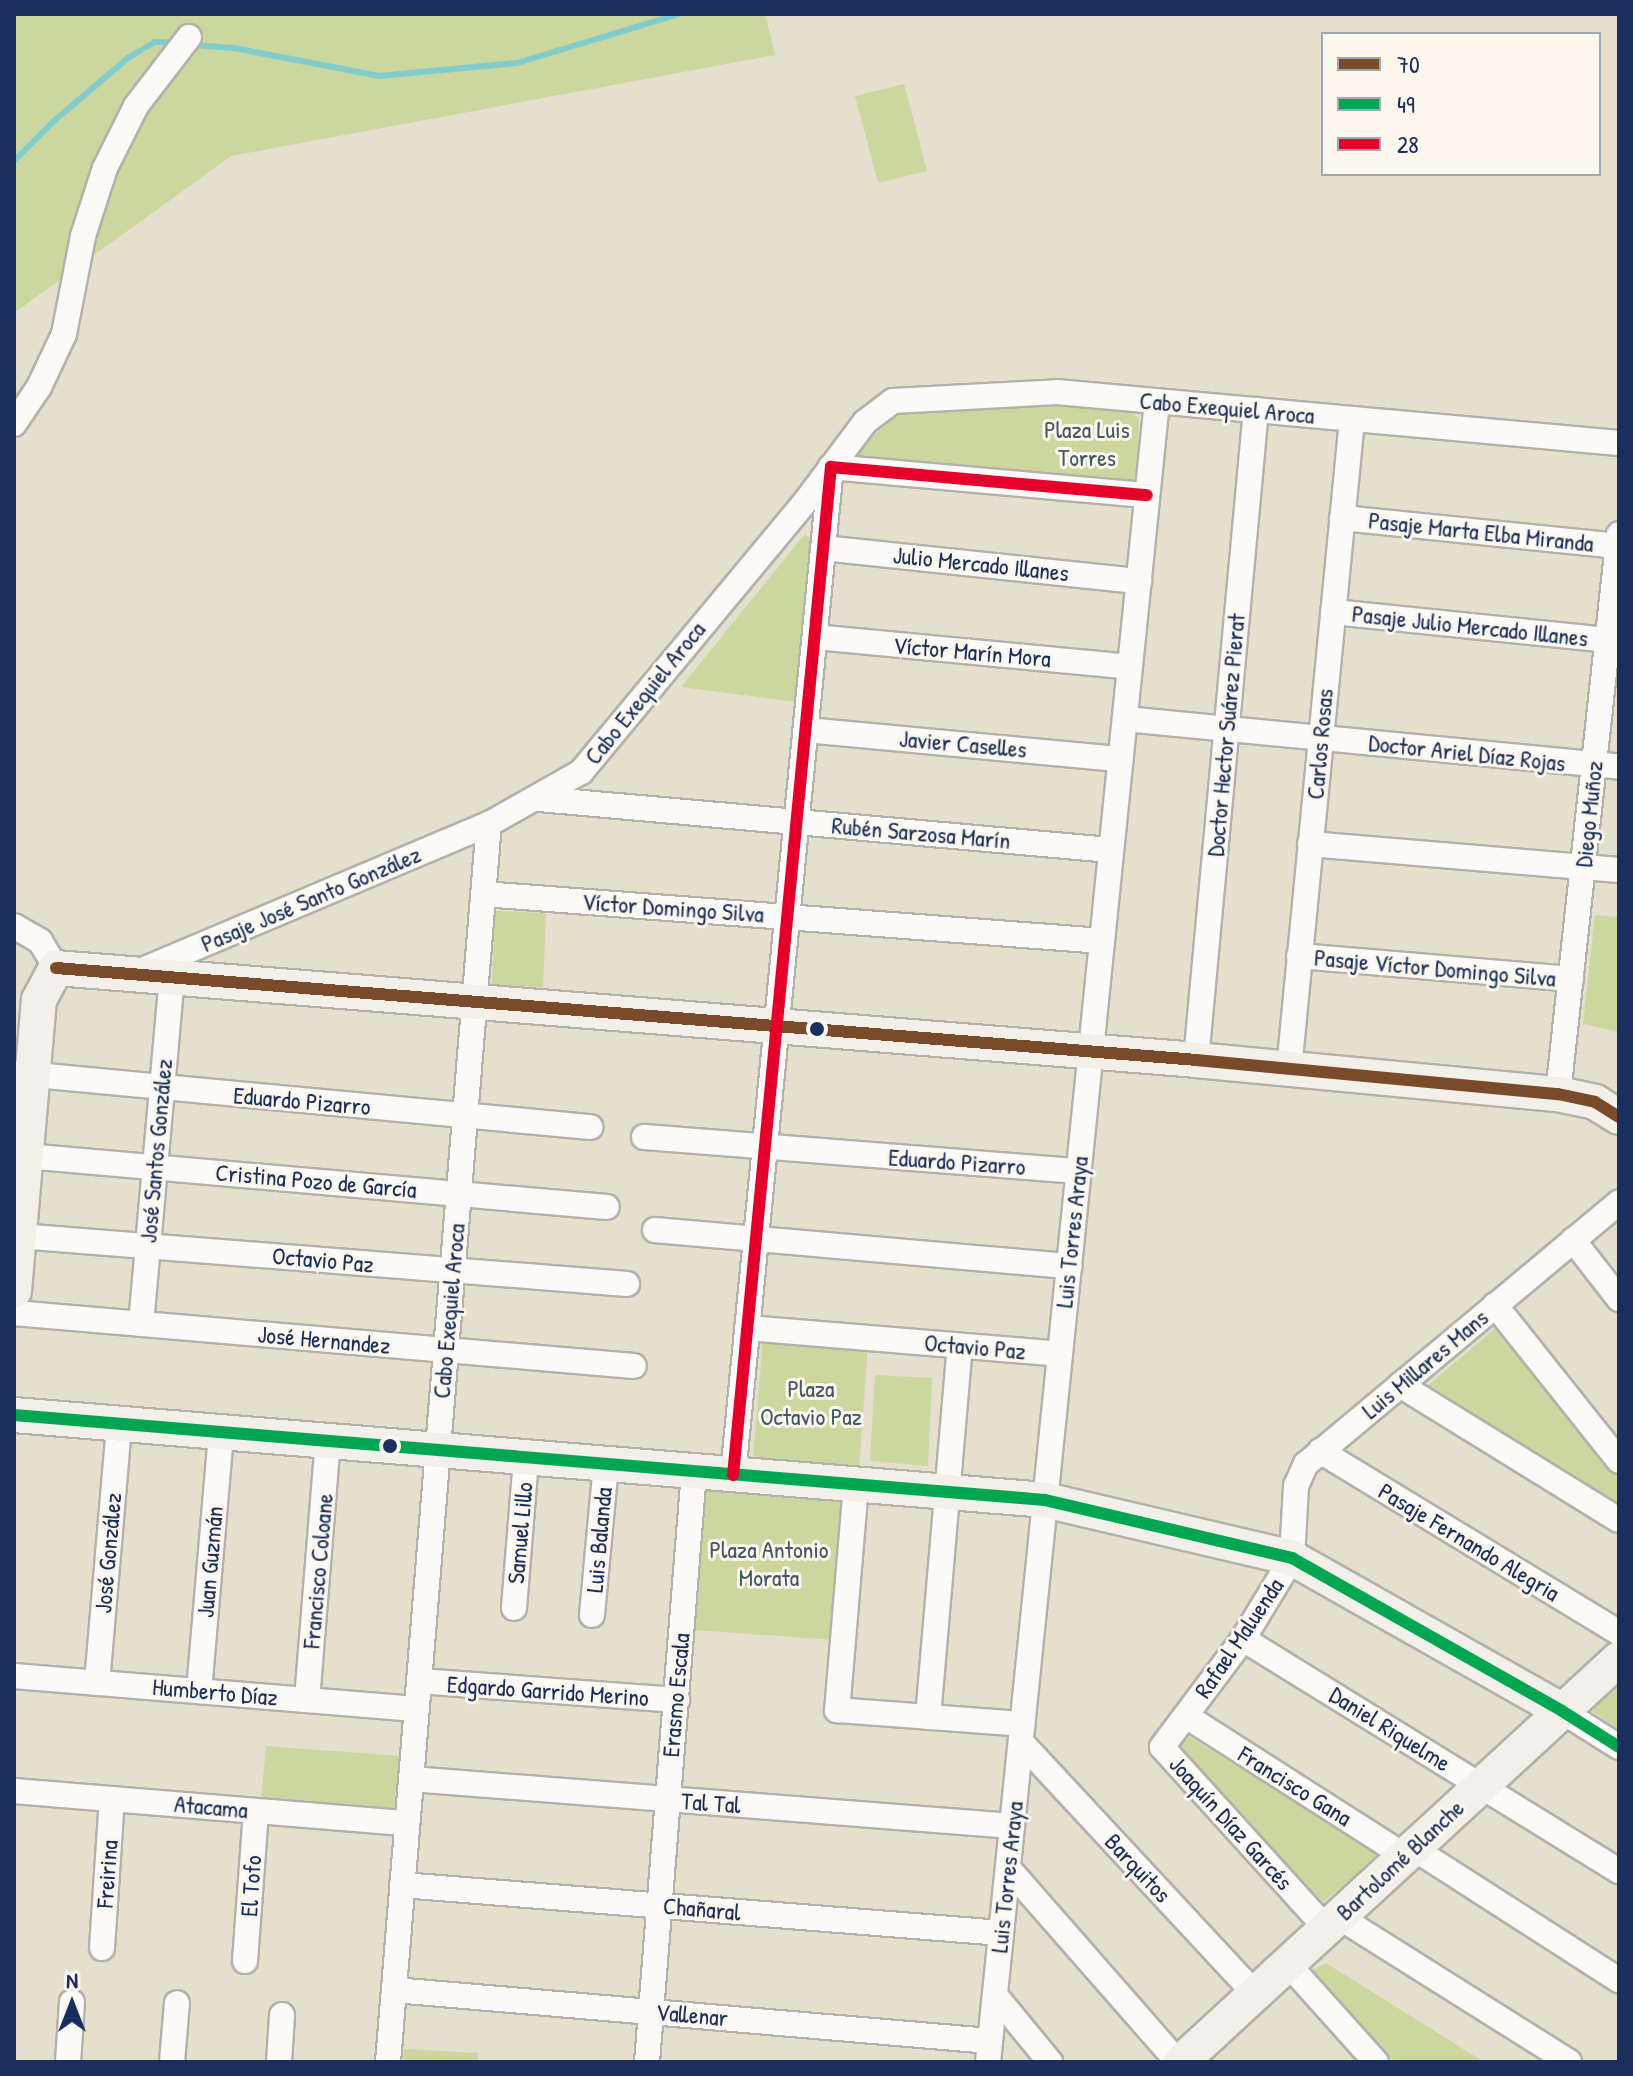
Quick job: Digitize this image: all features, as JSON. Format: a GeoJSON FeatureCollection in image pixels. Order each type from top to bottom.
{"type":"FeatureCollection","features":[{"type":"Feature","properties":{"kind":"street"},"geometry":{"type":"LineString","coordinates":[[14,424],[39,387],[64,334],[83,236],[105,168],[136,106],[183,44]]}},
{"type":"Feature","properties":{"kind":"street","name":"Cabo Exequiel Aroca"},"geometry":{"type":"LineString","coordinates":[[388,2062],[489,824],[539,799],[588,764],[873,413],[903,399],[1057,392],[1619,443]]}},
{"type":"Feature","properties":{"kind":"street","name":"Luis Torres Araya"},"geometry":{"type":"LineString","coordinates":[[989,2051],[1157,402]]}},
{"type":"Feature","properties":{"kind":"street","name":"Doctor Hector Suárez Pierat"},"geometry":{"type":"LineString","coordinates":[[1196,1060],[1256,410]]}},
{"type":"Feature","properties":{"kind":"street","name":"Carlos Rosas"},"geometry":{"type":"LineString","coordinates":[[1289,1069],[1352,419]]}},
{"type":"Feature","properties":{"kind":"street"},"geometry":{"type":"LineString","coordinates":[[733,1475],[831,467],[1147,495]]}},
{"type":"Feature","properties":{"kind":"street","name":"Pasaje Marta Elba Miranda"},"geometry":{"type":"LineString","coordinates":[[1342,518],[1619,542]]}},
{"type":"Feature","properties":{"kind":"street","name":"Diego Muñoz"},"geometry":{"type":"LineString","coordinates":[[1558,1094],[1594,765],[1611,647],[1619,542]]}},
{"type":"Feature","properties":{"kind":"street","name":"Julio Mercado Illanes"},"geometry":{"type":"LineString","coordinates":[[823,548],[1139,581]]}},
{"type":"Feature","properties":{"kind":"street","name":"Pasaje Julio Mercado Illanes"},"geometry":{"type":"LineString","coordinates":[[1333,612],[1611,647]]}},
{"type":"Feature","properties":{"kind":"street","name":"Víctor Marín Mora"},"geometry":{"type":"LineString","coordinates":[[815,637],[1130,667]]}},
{"type":"Feature","properties":{"kind":"street","name":"Doctor Ariel Díaz Rojas"},"geometry":{"type":"LineString","coordinates":[[1125,719],[1619,767]]}},
{"type":"Feature","properties":{"kind":"street","name":"Javier Caselles"},"geometry":{"type":"LineString","coordinates":[[806,730],[1121,759]]}},
{"type":"Feature","properties":{"kind":"street","name":"Rubén Sarzosa Marín"},"geometry":{"type":"LineString","coordinates":[[539,799],[1111,850]]}},
{"type":"Feature","properties":{"kind":"street","name":"Pasaje José Santo González"},"geometry":{"type":"LineString","coordinates":[[132,974],[489,824]]}},
{"type":"Feature","properties":{"kind":"street"},"geometry":{"type":"LineString","coordinates":[[1310,844],[1619,870]]}},
{"type":"Feature","properties":{"kind":"street","name":"Víctor Domingo Silva"},"geometry":{"type":"LineString","coordinates":[[483,894],[1102,941]]}},
{"type":"Feature","properties":{"kind":"street"},"geometry":{"type":"LineString","coordinates":[[14,926],[40,941],[56,968]]}},
{"type":"Feature","properties":{"kind":"street","name":"Pasaje Víctor Domingo Silva"},"geometry":{"type":"LineString","coordinates":[[1299,956],[1571,979]]}},
{"type":"Feature","properties":{"kind":"street"},"geometry":{"type":"LineString","coordinates":[[56,968],[1091,1050],[1558,1094],[1595,1102],[1619,1117]]}},
{"type":"Feature","properties":{"kind":"street"},"geometry":{"type":"LineString","coordinates":[[14,1291],[26,1156],[23,1075],[39,1000],[56,968]]}},
{"type":"Feature","properties":{"kind":"street","name":"José Santos González"},"geometry":{"type":"LineString","coordinates":[[141,1324],[172,977]]}},
{"type":"Feature","properties":{"kind":"street","name":"Eduardo Pizarro"},"geometry":{"type":"LineString","coordinates":[[23,1075],[590,1127]]}},
{"type":"Feature","properties":{"kind":"street","name":"Eduardo Pizarro"},"geometry":{"type":"LineString","coordinates":[[644,1137],[1079,1171]]}},
{"type":"Feature","properties":{"kind":"street","name":"Cristina Pozo de García"},"geometry":{"type":"LineString","coordinates":[[26,1156],[607,1207]]}},
{"type":"Feature","properties":{"kind":"street","name":"Luis Millares Mans"},"geometry":{"type":"LineString","coordinates":[[1292,1558],[1296,1486],[1306,1464],[1619,1202]]}},
{"type":"Feature","properties":{"kind":"street","name":"Octavio Paz"},"geometry":{"type":"LineString","coordinates":[[18,1225],[147,1246],[627,1284]]}},
{"type":"Feature","properties":{"kind":"street"},"geometry":{"type":"LineString","coordinates":[[655,1230],[1069,1266]]}},
{"type":"Feature","properties":{"kind":"street"},"geometry":{"type":"LineString","coordinates":[[1573,1240],[1619,1299]]}},
{"type":"Feature","properties":{"kind":"street"},"geometry":{"type":"LineString","coordinates":[[1495,1305],[1619,1461]]}},
{"type":"Feature","properties":{"kind":"street","name":"José Hernandez"},"geometry":{"type":"LineString","coordinates":[[14,1313],[634,1366]]}},
{"type":"Feature","properties":{"kind":"street","name":"Octavio Paz"},"geometry":{"type":"LineString","coordinates":[[747,1328],[1060,1354]]}},
{"type":"Feature","properties":{"kind":"street"},"geometry":{"type":"LineString","coordinates":[[928,1717],[960,1346]]}},
{"type":"Feature","properties":{"kind":"street"},"geometry":{"type":"LineString","coordinates":[[1400,1385],[1619,1520]]}},
{"type":"Feature","properties":{"kind":"street"},"geometry":{"type":"LineString","coordinates":[[14,1415],[1045,1500],[1292,1558],[1562,1711],[1619,1747]]}},
{"type":"Feature","properties":{"kind":"street","name":"José González"},"geometry":{"type":"LineString","coordinates":[[97,1683],[119,1424]]}},
{"type":"Feature","properties":{"kind":"street","name":"Juan Guzmán"},"geometry":{"type":"LineString","coordinates":[[199,1691],[221,1432]]}},
{"type":"Feature","properties":{"kind":"street","name":"Francisco Coloane"},"geometry":{"type":"LineString","coordinates":[[307,1700],[328,1441]]}},
{"type":"Feature","properties":{"kind":"street","name":"Pasaje Fernando Alegria"},"geometry":{"type":"LineString","coordinates":[[1320,1451],[1619,1633]]}},
{"type":"Feature","properties":{"kind":"street","name":"Samuel Lillo"},"geometry":{"type":"LineString","coordinates":[[514,1608],[526,1458]]}},
{"type":"Feature","properties":{"kind":"street","name":"Luis Balanda"},"geometry":{"type":"LineString","coordinates":[[592,1615],[606,1464]]}},
{"type":"Feature","properties":{"kind":"street","name":"Erasmo Escala"},"geometry":{"type":"LineString","coordinates":[[647,2062],[694,1471]]}},
{"type":"Feature","properties":{"kind":"street"},"geometry":{"type":"LineString","coordinates":[[856,1485],[837,1710],[928,1717],[1022,1733]]}},
{"type":"Feature","properties":{"kind":"street","name":"Rafael Maluenda"},"geometry":{"type":"LineString","coordinates":[[1186,1716],[1243,1639],[1292,1558]]}},
{"type":"Feature","properties":{"kind":"street","name":"Daniel Riquelme"},"geometry":{"type":"LineString","coordinates":[[1243,1639],[1619,1871]]}},
{"type":"Feature","properties":{"kind":"street","name":"Bartolomé Blanche"},"geometry":{"type":"LineString","coordinates":[[1180,2062],[1619,1659]]}},
{"type":"Feature","properties":{"kind":"street","name":"Humberto Díaz"},"geometry":{"type":"LineString","coordinates":[[14,1676],[416,1709]]}},
{"type":"Feature","properties":{"kind":"street","name":"Edgardo Garrido Merino"},"geometry":{"type":"LineString","coordinates":[[419,1681],[677,1700]]}},
{"type":"Feature","properties":{"kind":"street","name":"Francisco Gana"},"geometry":{"type":"LineString","coordinates":[[1186,1716],[1619,1980]]}},
{"type":"Feature","properties":{"kind":"street","name":"Joaquín Díaz Garcés"},"geometry":{"type":"LineString","coordinates":[[1186,1716],[1162,1747],[1333,1923],[1569,2062]]}},
{"type":"Feature","properties":{"kind":"street","name":"Barquitos"},"geometry":{"type":"LineString","coordinates":[[1022,1733],[1255,1994]]}},
{"type":"Feature","properties":{"kind":"street","name":"Tal Tal"},"geometry":{"type":"LineString","coordinates":[[411,1779],[1012,1826]]}},
{"type":"Feature","properties":{"kind":"street","name":"Atacama"},"geometry":{"type":"LineString","coordinates":[[14,1791],[407,1823]]}},
{"type":"Feature","properties":{"kind":"street","name":"Freirina"},"geometry":{"type":"LineString","coordinates":[[102,1948],[112,1799]]}},
{"type":"Feature","properties":{"kind":"street","name":"El Tofo"},"geometry":{"type":"LineString","coordinates":[[245,1961],[256,1811]]}},
{"type":"Feature","properties":{"kind":"street"},"geometry":{"type":"LineString","coordinates":[[1008,1868],[1180,2062]]}},
{"type":"Feature","properties":{"kind":"street","name":"Chañaral"},"geometry":{"type":"LineString","coordinates":[[402,1885],[1001,1933]]}},
{"type":"Feature","properties":{"kind":"street"},"geometry":{"type":"LineString","coordinates":[[1288,1964],[1362,2057]]}},
{"type":"Feature","properties":{"kind":"street","name":"Vallenar"},"geometry":{"type":"LineString","coordinates":[[394,1990],[651,2012],[989,2051]]}},
{"type":"Feature","properties":{"kind":"street"},"geometry":{"type":"LineString","coordinates":[[995,1995],[1050,2062]]}},
{"type":"Feature","properties":{"kind":"street"},"geometry":{"type":"LineString","coordinates":[[68,2062],[72,2002]]}},
{"type":"Feature","properties":{"kind":"street"},"geometry":{"type":"LineString","coordinates":[[172,2062],[177,2003]]}},
{"type":"Feature","properties":{"kind":"street"},"geometry":{"type":"LineString","coordinates":[[279,2062],[282,2015]]}},
{"type":"Feature","properties":{"kind":"green space"},"geometry":{"type":"Polygon","coordinates":[[[14,14],[765,14],[775,55],[231,156],[14,313],[14,14]]]}},
{"type":"Feature","properties":{"kind":"green space"},"geometry":{"type":"Polygon","coordinates":[[[904,84],[927,171],[878,183],[855,96],[904,84]]]}},
{"type":"Feature","properties":{"kind":"green space","name":"Plaza Luis Torres"},"geometry":{"type":"Polygon","coordinates":[[[1060,403],[1132,412],[1139,419],[1137,487],[854,456],[888,421],[902,414],[1060,403]]]}},
{"type":"Feature","properties":{"kind":"green space"},"geometry":{"type":"Polygon","coordinates":[[[805,534],[810,538],[796,702],[681,687],[805,534]]]}},
{"type":"Feature","properties":{"kind":"green space"},"geometry":{"type":"Polygon","coordinates":[[[495,911],[546,913],[543,987],[492,985],[495,911]]]}},
{"type":"Feature","properties":{"kind":"green space"},"geometry":{"type":"Polygon","coordinates":[[[1595,915],[1619,917],[1619,1032],[1583,1024],[1595,915]]]}},
{"type":"Feature","properties":{"kind":"green space"},"geometry":{"type":"Polygon","coordinates":[[[1500,1324],[1619,1470],[1619,1511],[1423,1390],[1500,1324]]]}},
{"type":"Feature","properties":{"kind":"green space","name":"Plaza Octavio Paz"},"geometry":{"type":"Polygon","coordinates":[[[763,1338],[868,1346],[859,1468],[753,1459],[763,1338]]]}},
{"type":"Feature","properties":{"kind":"green space"},"geometry":{"type":"Polygon","coordinates":[[[875,1375],[932,1378],[928,1466],[870,1461],[875,1375]]]}},
{"type":"Feature","properties":{"kind":"green space","name":"Plaza Antonio Morata"},"geometry":{"type":"Polygon","coordinates":[[[704,1488],[844,1497],[835,1640],[694,1630],[704,1488]]]}},
{"type":"Feature","properties":{"kind":"green space"},"geometry":{"type":"Polygon","coordinates":[[[1619,1671],[1619,1729],[1583,1705],[1619,1671]]]}},
{"type":"Feature","properties":{"kind":"green space"},"geometry":{"type":"Polygon","coordinates":[[[1182,1732],[1380,1855],[1323,1902],[1169,1747],[1182,1732]]]}},
{"type":"Feature","properties":{"kind":"green space"},"geometry":{"type":"Polygon","coordinates":[[[266,1746],[399,1756],[394,1812],[261,1801],[266,1746]]]}},
{"type":"Feature","properties":{"kind":"green space"},"geometry":{"type":"Polygon","coordinates":[[[1326,1963],[1484,2062],[1395,2062],[1309,1972],[1326,1963]]]}},
{"type":"Feature","properties":{"kind":"green space"},"geometry":{"type":"Polygon","coordinates":[[[404,2049],[478,2053],[478,2062],[403,2062],[404,2049]]]}},
{"type":"Feature","properties":{"kind":"waterway"},"geometry":{"type":"LineString","coordinates":[[193,45],[234,48],[379,76],[517,63],[679,14]]}},
{"type":"Feature","properties":{"kind":"waterway"},"geometry":{"type":"LineString","coordinates":[[14,161],[55,120],[128,58],[155,42],[178,43]]}},
{"type":"Feature","properties":{"kind":"transit line","name":"28"},"geometry":{"type":"LineString","coordinates":[[733,1475],[831,467],[1147,495]]}},
{"type":"Feature","properties":{"kind":"transit line","name":"70"},"geometry":{"type":"LineString","coordinates":[[56,968],[1196,1060],[1558,1094],[1595,1102],[1619,1117]]}},
{"type":"Feature","properties":{"kind":"transit line","name":"49"},"geometry":{"type":"LineString","coordinates":[[14,1415],[1045,1500],[1292,1558],[1562,1711],[1619,1747]]}}]}
